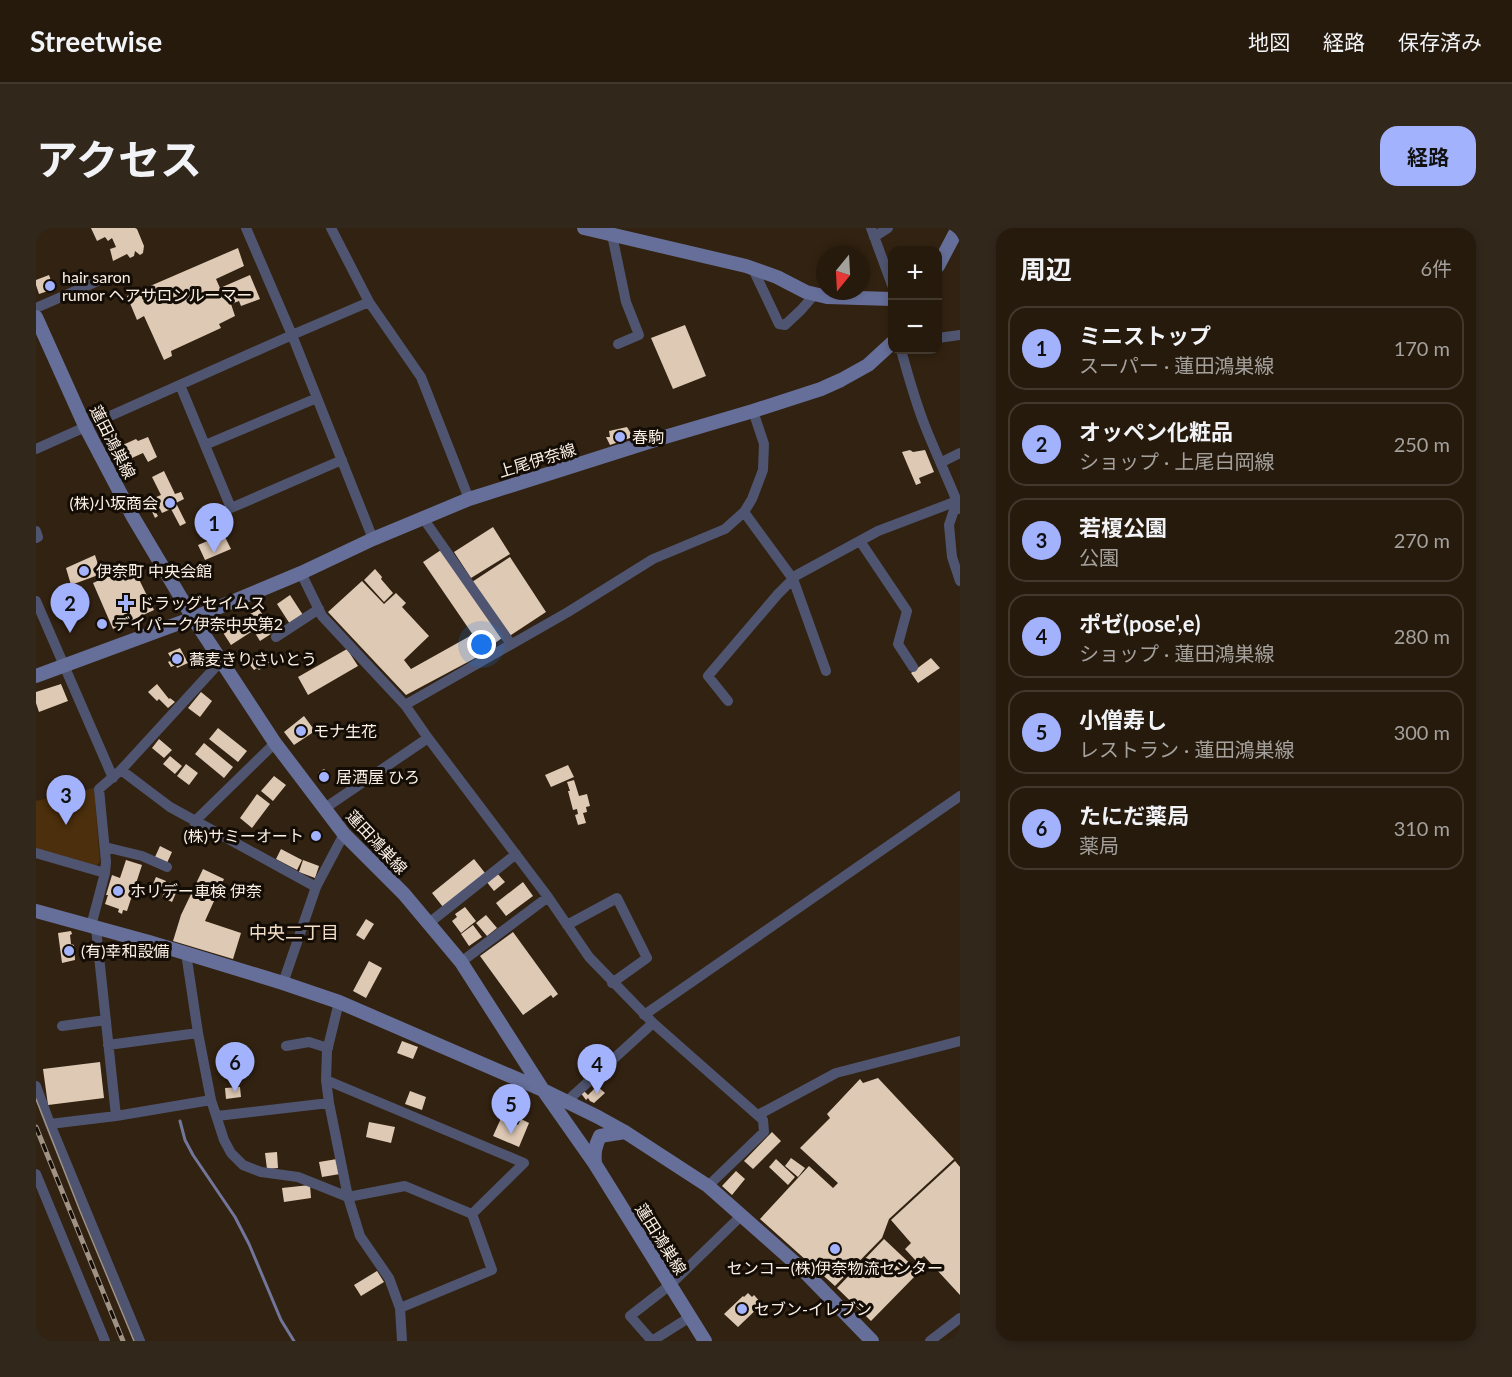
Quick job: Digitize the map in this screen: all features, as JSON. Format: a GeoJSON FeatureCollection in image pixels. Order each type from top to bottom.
{"type":"FeatureCollection","features":[{"type":"Feature","properties":{"kind":"street"},"geometry":{"type":"LineString","coordinates":[[246,228],[292,335],[374,539]]}},
{"type":"Feature","properties":{"kind":"street"},"geometry":{"type":"LineString","coordinates":[[331,228],[369,302],[421,377],[469,499]]}},
{"type":"Feature","properties":{"kind":"street"},"geometry":{"type":"LineString","coordinates":[[584,228],[612,235],[632,234],[753,269],[806,292],[827,297],[888,299]]}},
{"type":"Feature","properties":{"kind":"street"},"geometry":{"type":"LineString","coordinates":[[888,228],[873,233],[888,274]]}},
{"type":"Feature","properties":{"kind":"street"},"geometry":{"type":"LineString","coordinates":[[942,258],[958,228]]}},
{"type":"Feature","properties":{"kind":"street"},"geometry":{"type":"LineString","coordinates":[[612,235],[626,302],[639,335],[618,344]]}},
{"type":"Feature","properties":{"kind":"street"},"geometry":{"type":"LineString","coordinates":[[753,269],[779,324],[784,325],[815,294]]}},
{"type":"Feature","properties":{"kind":"street"},"geometry":{"type":"LineString","coordinates":[[36,309],[99,281]]}},
{"type":"Feature","properties":{"kind":"street"},"geometry":{"type":"LineString","coordinates":[[36,449],[369,302]]}},
{"type":"Feature","properties":{"kind":"street","name":"蓮田鴻巣線"},"geometry":{"type":"LineString","coordinates":[[36,317],[85,426],[133,517],[221,661],[275,743],[344,834],[404,894],[461,962],[543,1090],[595,1164],[705,1341]]}},
{"type":"Feature","properties":{"kind":"street"},"geometry":{"type":"LineString","coordinates":[[942,337],[960,335]]}},
{"type":"Feature","properties":{"kind":"street","name":"上尾伊奈線"},"geometry":{"type":"LineString","coordinates":[[36,676],[193,618],[469,499],[821,389],[868,365],[888,347]]}},
{"type":"Feature","properties":{"kind":"street"},"geometry":{"type":"LineString","coordinates":[[902,354],[914,395],[958,505],[949,525],[952,557],[960,581]]}},
{"type":"Feature","properties":{"kind":"street"},"geometry":{"type":"LineString","coordinates":[[180,385],[231,508],[342,460]]}},
{"type":"Feature","properties":{"kind":"street"},"geometry":{"type":"LineString","coordinates":[[205,445],[317,398]]}},
{"type":"Feature","properties":{"kind":"street"},"geometry":{"type":"LineString","coordinates":[[405,705],[568,612],[653,559],[725,529],[744,512],[752,499],[763,470],[764,444],[753,411]]}},
{"type":"Feature","properties":{"kind":"street"},"geometry":{"type":"LineString","coordinates":[[942,462],[960,453]]}},
{"type":"Feature","properties":{"kind":"street"},"geometry":{"type":"LineString","coordinates":[[728,701],[708,676],[797,575],[878,531],[958,505]]}},
{"type":"Feature","properties":{"kind":"street"},"geometry":{"type":"LineString","coordinates":[[744,512],[793,579],[826,671]]}},
{"type":"Feature","properties":{"kind":"street"},"geometry":{"type":"LineString","coordinates":[[423,518],[511,644]]}},
{"type":"Feature","properties":{"kind":"street"},"geometry":{"type":"LineString","coordinates":[[36,531],[38,537],[36,538]]}},
{"type":"Feature","properties":{"kind":"street"},"geometry":{"type":"LineString","coordinates":[[860,541],[907,611],[898,644],[913,667]]}},
{"type":"Feature","properties":{"kind":"street"},"geometry":{"type":"LineString","coordinates":[[301,573],[322,615],[405,705],[548,897],[589,957],[648,1019],[763,1120],[764,1132],[708,1186]]}},
{"type":"Feature","properties":{"kind":"street"},"geometry":{"type":"LineString","coordinates":[[36,601],[64,666],[117,774],[194,822],[316,886]]}},
{"type":"Feature","properties":{"kind":"street"},"geometry":{"type":"LineString","coordinates":[[276,637],[319,609]]}},
{"type":"Feature","properties":{"kind":"street"},"geometry":{"type":"LineString","coordinates":[[116,1116],[94,927],[106,862],[99,789],[117,774],[221,661]]}},
{"type":"Feature","properties":{"kind":"street"},"geometry":{"type":"LineString","coordinates":[[325,807],[428,738]]}},
{"type":"Feature","properties":{"kind":"street"},"geometry":{"type":"LineString","coordinates":[[194,822],[275,743]]}},
{"type":"Feature","properties":{"kind":"street"},"geometry":{"type":"LineString","coordinates":[[566,1102],[648,1019],[960,796]]}},
{"type":"Feature","properties":{"kind":"street"},"geometry":{"type":"LineString","coordinates":[[283,983],[316,886],[344,834]]}},
{"type":"Feature","properties":{"kind":"street"},"geometry":{"type":"LineString","coordinates":[[105,847],[142,856],[167,867]]}},
{"type":"Feature","properties":{"kind":"street"},"geometry":{"type":"LineString","coordinates":[[36,853],[105,873]]}},
{"type":"Feature","properties":{"kind":"street"},"geometry":{"type":"LineString","coordinates":[[429,923],[516,854]]}},
{"type":"Feature","properties":{"kind":"street"},"geometry":{"type":"LineString","coordinates":[[461,962],[548,897]]}},
{"type":"Feature","properties":{"kind":"street"},"geometry":{"type":"LineString","coordinates":[[567,925],[617,898],[647,958],[612,983]]}},
{"type":"Feature","properties":{"kind":"street"},"geometry":{"type":"LineString","coordinates":[[36,911],[186,953],[339,1002],[543,1090],[625,1132],[708,1186],[803,1270],[872,1341]]}},
{"type":"Feature","properties":{"kind":"street"},"geometry":{"type":"LineString","coordinates":[[186,953],[198,1033],[212,1100],[224,1140],[231,1153],[243,1166],[261,1172],[298,1177],[348,1197],[405,1185],[472,1214],[492,1270],[400,1308]]}},
{"type":"Feature","properties":{"kind":"street"},"geometry":{"type":"LineString","coordinates":[[339,1002],[328,1048],[326,1080],[329,1104],[348,1197],[360,1236],[389,1278],[400,1308],[402,1341]]}},
{"type":"Feature","properties":{"kind":"street"},"geometry":{"type":"LineString","coordinates":[[62,1026],[106,1020]]}},
{"type":"Feature","properties":{"kind":"street"},"geometry":{"type":"LineString","coordinates":[[108,1045],[198,1033]]}},
{"type":"Feature","properties":{"kind":"street"},"geometry":{"type":"LineString","coordinates":[[758,1115],[836,1073],[960,1041]]}},
{"type":"Feature","properties":{"kind":"street"},"geometry":{"type":"LineString","coordinates":[[286,1046],[309,1042],[328,1048]]}},
{"type":"Feature","properties":{"kind":"street"},"geometry":{"type":"LineString","coordinates":[[326,1080],[524,1163],[472,1214]]}},
{"type":"Feature","properties":{"kind":"street"},"geometry":{"type":"LineString","coordinates":[[36,1086],[140,1341]]}},
{"type":"Feature","properties":{"kind":"street"},"geometry":{"type":"LineString","coordinates":[[50,1124],[212,1100]]}},
{"type":"Feature","properties":{"kind":"street"},"geometry":{"type":"LineString","coordinates":[[217,1116],[329,1104]]}},
{"type":"Feature","properties":{"kind":"street"},"geometry":{"type":"LineString","coordinates":[[595,1164],[594,1154],[600,1136],[625,1132]]}},
{"type":"Feature","properties":{"kind":"street"},"geometry":{"type":"LineString","coordinates":[[36,1174],[105,1341]]}},
{"type":"Feature","properties":{"kind":"street"},"geometry":{"type":"LineString","coordinates":[[690,1317],[652,1341],[630,1316],[670,1285],[742,1215]]}},
{"type":"Feature","properties":{"kind":"street"},"geometry":{"type":"LineString","coordinates":[[930,1341],[960,1318]]}},
{"type":"Feature","properties":{"kind":"shaded area"},"geometry":{"type":"Polygon","coordinates":[[[94,788],[100,862],[96,866],[36,850],[36,801],[94,788]]]}},
{"type":"Feature","properties":{"kind":"building"},"geometry":{"type":"Polygon","coordinates":[[[91,228],[135,228],[144,246],[143,253],[140,255],[135,251],[134,256],[130,258],[127,254],[113,261],[110,249],[116,247],[112,238],[108,241],[105,237],[97,241],[91,228]]]}},
{"type":"Feature","properties":{"kind":"building"},"geometry":{"type":"Polygon","coordinates":[[[238,248],[244,266],[216,279],[220,288],[250,275],[260,299],[241,306],[239,301],[231,304],[235,316],[219,324],[221,328],[171,351],[172,356],[164,360],[144,316],[137,320],[127,296],[238,248]]]}},
{"type":"Feature","properties":{"kind":"building"},"geometry":{"type":"Polygon","coordinates":[[[49,275],[54,289],[39,294],[36,280],[49,275]]]}},
{"type":"Feature","properties":{"kind":"building"},"geometry":{"type":"Polygon","coordinates":[[[685,325],[706,376],[673,389],[651,338],[685,325]]]}},
{"type":"Feature","properties":{"kind":"building"},"geometry":{"type":"Polygon","coordinates":[[[627,427],[633,437],[610,445],[606,437],[610,437],[609,431],[627,427]]]}},
{"type":"Feature","properties":{"kind":"building"},"geometry":{"type":"Polygon","coordinates":[[[148,437],[157,457],[148,462],[143,453],[123,462],[116,448],[136,439],[138,441],[148,437]]]}},
{"type":"Feature","properties":{"kind":"building"},"geometry":{"type":"Polygon","coordinates":[[[910,450],[913,452],[925,450],[934,472],[919,478],[921,483],[916,485],[902,452],[910,450]]]}},
{"type":"Feature","properties":{"kind":"building"},"geometry":{"type":"Polygon","coordinates":[[[164,471],[175,494],[181,492],[184,499],[176,503],[186,523],[180,526],[171,509],[162,513],[160,509],[155,511],[158,516],[155,518],[147,501],[161,495],[152,477],[164,471]]]}},
{"type":"Feature","properties":{"kind":"building"},"geometry":{"type":"Polygon","coordinates":[[[493,527],[510,554],[471,578],[454,552],[493,527]]]}},
{"type":"Feature","properties":{"kind":"building"},"geometry":{"type":"Polygon","coordinates":[[[222,531],[231,549],[205,560],[198,545],[217,537],[214,533],[222,531]]]}},
{"type":"Feature","properties":{"kind":"building"},"geometry":{"type":"Polygon","coordinates":[[[441,550],[502,638],[484,651],[423,562],[441,550]]]}},
{"type":"Feature","properties":{"kind":"building"},"geometry":{"type":"Polygon","coordinates":[[[95,555],[101,574],[71,585],[66,568],[95,555]]]}},
{"type":"Feature","properties":{"kind":"building"},"geometry":{"type":"Polygon","coordinates":[[[510,557],[546,612],[508,637],[472,582],[510,557]]]}},
{"type":"Feature","properties":{"kind":"building"},"geometry":{"type":"Polygon","coordinates":[[[132,565],[154,610],[113,629],[93,583],[132,565]]]}},
{"type":"Feature","properties":{"kind":"building"},"geometry":{"type":"Polygon","coordinates":[[[375,569],[393,593],[384,602],[364,580],[375,569]]]}},
{"type":"Feature","properties":{"kind":"building"},"geometry":{"type":"Polygon","coordinates":[[[362,581],[384,604],[396,593],[406,603],[402,607],[429,636],[404,660],[411,669],[470,636],[481,655],[406,695],[328,612],[362,581]]]}},
{"type":"Feature","properties":{"kind":"building"},"geometry":{"type":"Polygon","coordinates":[[[290,595],[303,615],[290,624],[277,604],[290,595]]]}},
{"type":"Feature","properties":{"kind":"building"},"geometry":{"type":"Polygon","coordinates":[[[259,609],[274,632],[260,641],[245,617],[259,609]]]}},
{"type":"Feature","properties":{"kind":"building"},"geometry":{"type":"Polygon","coordinates":[[[241,618],[251,632],[231,645],[222,631],[241,618]]]}},
{"type":"Feature","properties":{"kind":"building"},"geometry":{"type":"Polygon","coordinates":[[[180,648],[188,663],[177,668],[176,665],[171,667],[168,662],[172,660],[168,653],[180,648]]]}},
{"type":"Feature","properties":{"kind":"building"},"geometry":{"type":"Polygon","coordinates":[[[347,649],[358,666],[308,695],[298,677],[347,649]]]}},
{"type":"Feature","properties":{"kind":"building"},"geometry":{"type":"Polygon","coordinates":[[[263,650],[271,661],[259,670],[257,668],[254,670],[247,661],[263,650]]]}},
{"type":"Feature","properties":{"kind":"building"},"geometry":{"type":"Polygon","coordinates":[[[931,658],[940,668],[918,683],[911,673],[931,658]]]}},
{"type":"Feature","properties":{"kind":"building"},"geometry":{"type":"Polygon","coordinates":[[[61,684],[68,701],[39,712],[36,692],[61,684]]]}},
{"type":"Feature","properties":{"kind":"building"},"geometry":{"type":"Polygon","coordinates":[[[157,684],[169,699],[175,702],[168,708],[148,692],[157,684]]]}},
{"type":"Feature","properties":{"kind":"building"},"geometry":{"type":"Polygon","coordinates":[[[201,692],[212,701],[200,717],[188,708],[201,692]]]}},
{"type":"Feature","properties":{"kind":"building"},"geometry":{"type":"Polygon","coordinates":[[[304,716],[315,731],[294,745],[284,732],[304,716]]]}},
{"type":"Feature","properties":{"kind":"building"},"geometry":{"type":"Polygon","coordinates":[[[218,728],[247,751],[238,762],[209,739],[218,728]]]}},
{"type":"Feature","properties":{"kind":"building"},"geometry":{"type":"Polygon","coordinates":[[[159,739],[172,750],[164,758],[152,748],[159,739]]]}},
{"type":"Feature","properties":{"kind":"building"},"geometry":{"type":"Polygon","coordinates":[[[204,743],[233,767],[224,778],[195,754],[204,743]]]}},
{"type":"Feature","properties":{"kind":"building"},"geometry":{"type":"Polygon","coordinates":[[[170,756],[182,766],[175,774],[163,764],[170,756]]]}},
{"type":"Feature","properties":{"kind":"building"},"geometry":{"type":"Polygon","coordinates":[[[186,764],[198,773],[189,785],[177,776],[186,764]]]}},
{"type":"Feature","properties":{"kind":"building"},"geometry":{"type":"Polygon","coordinates":[[[568,765],[574,777],[551,787],[545,775],[568,765]]]}},
{"type":"Feature","properties":{"kind":"building"},"geometry":{"type":"Polygon","coordinates":[[[324,769],[331,778],[324,784],[318,773],[324,769]]]}},
{"type":"Feature","properties":{"kind":"building"},"geometry":{"type":"Polygon","coordinates":[[[274,776],[286,785],[273,801],[261,791],[274,776]]]}},
{"type":"Feature","properties":{"kind":"building"},"geometry":{"type":"Polygon","coordinates":[[[574,780],[579,796],[587,794],[590,806],[586,807],[587,812],[583,813],[586,823],[578,825],[575,815],[578,814],[577,809],[573,810],[567,782],[574,780]]]}},
{"type":"Feature","properties":{"kind":"building"},"geometry":{"type":"Polygon","coordinates":[[[257,794],[270,804],[252,828],[240,818],[257,794]]]}},
{"type":"Feature","properties":{"kind":"building"},"geometry":{"type":"Polygon","coordinates":[[[160,846],[172,852],[167,863],[155,857],[160,846]]]}},
{"type":"Feature","properties":{"kind":"building"},"geometry":{"type":"Polygon","coordinates":[[[281,849],[302,860],[297,870],[276,859],[281,849]]]}},
{"type":"Feature","properties":{"kind":"building"},"geometry":{"type":"Polygon","coordinates":[[[474,859],[485,873],[443,907],[432,893],[474,859]]]}},
{"type":"Feature","properties":{"kind":"building"},"geometry":{"type":"Polygon","coordinates":[[[126,860],[142,865],[127,911],[123,910],[122,914],[118,912],[119,909],[105,904],[112,875],[120,878],[126,860]]]}},
{"type":"Feature","properties":{"kind":"building"},"geometry":{"type":"Polygon","coordinates":[[[303,860],[319,866],[315,878],[299,872],[303,860]]]}},
{"type":"Feature","properties":{"kind":"building"},"geometry":{"type":"Polygon","coordinates":[[[203,869],[224,879],[205,921],[241,933],[233,959],[173,941],[181,915],[203,869]]]}},
{"type":"Feature","properties":{"kind":"building"},"geometry":{"type":"Polygon","coordinates":[[[496,872],[505,882],[494,891],[486,881],[496,872]]]}},
{"type":"Feature","properties":{"kind":"building"},"geometry":{"type":"Polygon","coordinates":[[[156,877],[166,881],[160,895],[150,891],[156,877]]]}},
{"type":"Feature","properties":{"kind":"building"},"geometry":{"type":"Polygon","coordinates":[[[169,882],[179,886],[172,902],[162,897],[169,882]]]}},
{"type":"Feature","properties":{"kind":"building"},"geometry":{"type":"Polygon","coordinates":[[[523,882],[533,896],[506,916],[496,903],[523,882]]]}},
{"type":"Feature","properties":{"kind":"building"},"geometry":{"type":"Polygon","coordinates":[[[465,907],[476,921],[461,933],[452,921],[457,917],[455,914],[465,907]]]}},
{"type":"Feature","properties":{"kind":"building"},"geometry":{"type":"Polygon","coordinates":[[[486,915],[497,928],[487,936],[476,923],[486,915]]]}},
{"type":"Feature","properties":{"kind":"building"},"geometry":{"type":"Polygon","coordinates":[[[366,919],[374,924],[364,940],[356,935],[366,919]]]}},
{"type":"Feature","properties":{"kind":"building"},"geometry":{"type":"Polygon","coordinates":[[[473,925],[482,937],[469,946],[461,934],[473,925]]]}},
{"type":"Feature","properties":{"kind":"building"},"geometry":{"type":"Polygon","coordinates":[[[71,931],[75,960],[62,963],[58,933],[71,931]]]}},
{"type":"Feature","properties":{"kind":"building"},"geometry":{"type":"Polygon","coordinates":[[[513,932],[558,994],[553,998],[551,995],[523,1015],[480,956],[513,932]]]}},
{"type":"Feature","properties":{"kind":"building"},"geometry":{"type":"Polygon","coordinates":[[[369,961],[382,968],[366,998],[353,991],[369,961]]]}},
{"type":"Feature","properties":{"kind":"building"},"geometry":{"type":"Polygon","coordinates":[[[402,1041],[418,1047],[413,1059],[397,1053],[402,1041]]]}},
{"type":"Feature","properties":{"kind":"building"},"geometry":{"type":"Polygon","coordinates":[[[100,1062],[104,1098],[48,1105],[43,1069],[100,1062]]]}},
{"type":"Feature","properties":{"kind":"building"},"geometry":{"type":"Polygon","coordinates":[[[878,1078],[954,1159],[889,1219],[882,1238],[835,1286],[760,1219],[809,1166],[833,1188],[838,1183],[800,1148],[830,1118],[827,1114],[860,1079],[863,1083],[878,1078]]]}},
{"type":"Feature","properties":{"kind":"building"},"geometry":{"type":"Polygon","coordinates":[[[597,1086],[605,1093],[594,1103],[588,1098],[586,1100],[580,1092],[583,1090],[588,1095],[597,1086]]]}},
{"type":"Feature","properties":{"kind":"building"},"geometry":{"type":"Polygon","coordinates":[[[240,1087],[241,1097],[226,1099],[225,1088],[240,1087]]]}},
{"type":"Feature","properties":{"kind":"building"},"geometry":{"type":"Polygon","coordinates":[[[410,1091],[426,1097],[422,1110],[405,1104],[410,1091]]]}},
{"type":"Feature","properties":{"kind":"building"},"geometry":{"type":"Polygon","coordinates":[[[502,1116],[518,1125],[521,1119],[529,1123],[519,1147],[493,1136],[502,1116]]]}},
{"type":"Feature","properties":{"kind":"building"},"geometry":{"type":"Polygon","coordinates":[[[369,1122],[395,1127],[391,1143],[366,1137],[369,1122]]]}},
{"type":"Feature","properties":{"kind":"building"},"geometry":{"type":"Polygon","coordinates":[[[772,1132],[781,1141],[753,1169],[744,1161],[772,1132]]]}},
{"type":"Feature","properties":{"kind":"building"},"geometry":{"type":"Polygon","coordinates":[[[277,1152],[278,1168],[267,1169],[265,1153],[277,1152]]]}},
{"type":"Feature","properties":{"kind":"building"},"geometry":{"type":"Polygon","coordinates":[[[791,1158],[805,1168],[798,1177],[785,1166],[791,1158]]]}},
{"type":"Feature","properties":{"kind":"building"},"geometry":{"type":"Polygon","coordinates":[[[337,1159],[340,1174],[322,1177],[319,1162],[337,1159]]]}},
{"type":"Feature","properties":{"kind":"building"},"geometry":{"type":"Polygon","coordinates":[[[776,1159],[795,1177],[788,1185],[769,1167],[776,1159]]]}},
{"type":"Feature","properties":{"kind":"building"},"geometry":{"type":"Polygon","coordinates":[[[955,1161],[960,1167],[960,1295],[924,1256],[917,1262],[905,1249],[911,1243],[891,1220],[955,1161]]]}},
{"type":"Feature","properties":{"kind":"building"},"geometry":{"type":"Polygon","coordinates":[[[736,1171],[745,1179],[732,1195],[722,1186],[736,1171]]]}},
{"type":"Feature","properties":{"kind":"building"},"geometry":{"type":"Polygon","coordinates":[[[310,1185],[311,1198],[284,1202],[282,1188],[310,1185]]]}},
{"type":"Feature","properties":{"kind":"building"},"geometry":{"type":"Polygon","coordinates":[[[884,1239],[919,1272],[871,1321],[837,1288],[884,1239]]]}},
{"type":"Feature","properties":{"kind":"building"},"geometry":{"type":"Polygon","coordinates":[[[377,1271],[384,1282],[361,1296],[354,1285],[377,1271]]]}},
{"type":"Feature","properties":{"kind":"building"},"geometry":{"type":"Polygon","coordinates":[[[748,1293],[752,1297],[754,1295],[762,1304],[738,1327],[724,1314],[748,1293]]]}},
{"type":"Feature","properties":{"kind":"waterway"},"geometry":{"type":"LineString","coordinates":[[180,1121],[185,1140],[193,1155],[235,1217],[249,1244],[281,1320],[294,1341]]}},
{"type":"Feature","properties":{"kind":"tram line"},"geometry":{"type":"LineString","coordinates":[[36,1099],[134,1341]]}},
{"type":"Feature","properties":{"kind":"railway"},"geometry":{"type":"LineString","coordinates":[[36,1127],[123,1341]]}},
{"type":"Feature","properties":{"kind":"place","name":"hair saron rumor ヘアサロンルーマー"},"geometry":{"type":"Point","coordinates":[50,286]}},
{"type":"Feature","properties":{"kind":"place","name":"春駒"},"geometry":{"type":"Point","coordinates":[620,437]}},
{"type":"Feature","properties":{"kind":"place","name":"(株)小坂商会"},"geometry":{"type":"Point","coordinates":[170,503]}},
{"type":"Feature","properties":{"kind":"place","name":"ミニストップ"},"geometry":{"type":"Point","coordinates":[214,553]}},
{"type":"Feature","properties":{"kind":"place","name":"伊奈町 中央会館"},"geometry":{"type":"Point","coordinates":[84,571]}},
{"type":"Feature","properties":{"kind":"place","name":"ドラッグセイムス"},"geometry":{"type":"Point","coordinates":[126,603]}},
{"type":"Feature","properties":{"kind":"place","name":"デイパーク伊奈中央第2"},"geometry":{"type":"Point","coordinates":[102,624]}},
{"type":"Feature","properties":{"kind":"place","name":"オッペン化粧品"},"geometry":{"type":"Point","coordinates":[70,633]}},
{"type":"Feature","properties":{"kind":"place","name":"蕎麦きりさいとう"},"geometry":{"type":"Point","coordinates":[177,659]}},
{"type":"Feature","properties":{"kind":"place","name":"モナ生花"},"geometry":{"type":"Point","coordinates":[301,731]}},
{"type":"Feature","properties":{"kind":"place","name":"居酒屋 ひろ"},"geometry":{"type":"Point","coordinates":[324,777]}},
{"type":"Feature","properties":{"kind":"place","name":"若榎公園"},"geometry":{"type":"Point","coordinates":[66,825]}},
{"type":"Feature","properties":{"kind":"place","name":"(株)サミーオート"},"geometry":{"type":"Point","coordinates":[316,836]}},
{"type":"Feature","properties":{"kind":"place","name":"ホリデー車検 伊奈"},"geometry":{"type":"Point","coordinates":[118,891]}},
{"type":"Feature","properties":{"kind":"place","name":"(有)幸和設備"},"geometry":{"type":"Point","coordinates":[69,951]}},
{"type":"Feature","properties":{"kind":"place","name":"たにだ薬局"},"geometry":{"type":"Point","coordinates":[235,1092]}},
{"type":"Feature","properties":{"kind":"place","name":"ポゼ(pose',e)"},"geometry":{"type":"Point","coordinates":[597,1094]}},
{"type":"Feature","properties":{"kind":"place","name":"小僧寿し"},"geometry":{"type":"Point","coordinates":[511,1134]}},
{"type":"Feature","properties":{"kind":"place","name":"センコー(株)伊奈物流センター"},"geometry":{"type":"Point","coordinates":[835,1249]}},
{"type":"Feature","properties":{"kind":"place","name":"セブン-イレブン"},"geometry":{"type":"Point","coordinates":[742,1309]}},
{"type":"Feature","properties":{"kind":"district","name":"中央二丁目"},"geometry":{"type":"Point","coordinates":[294,933]}}]}
